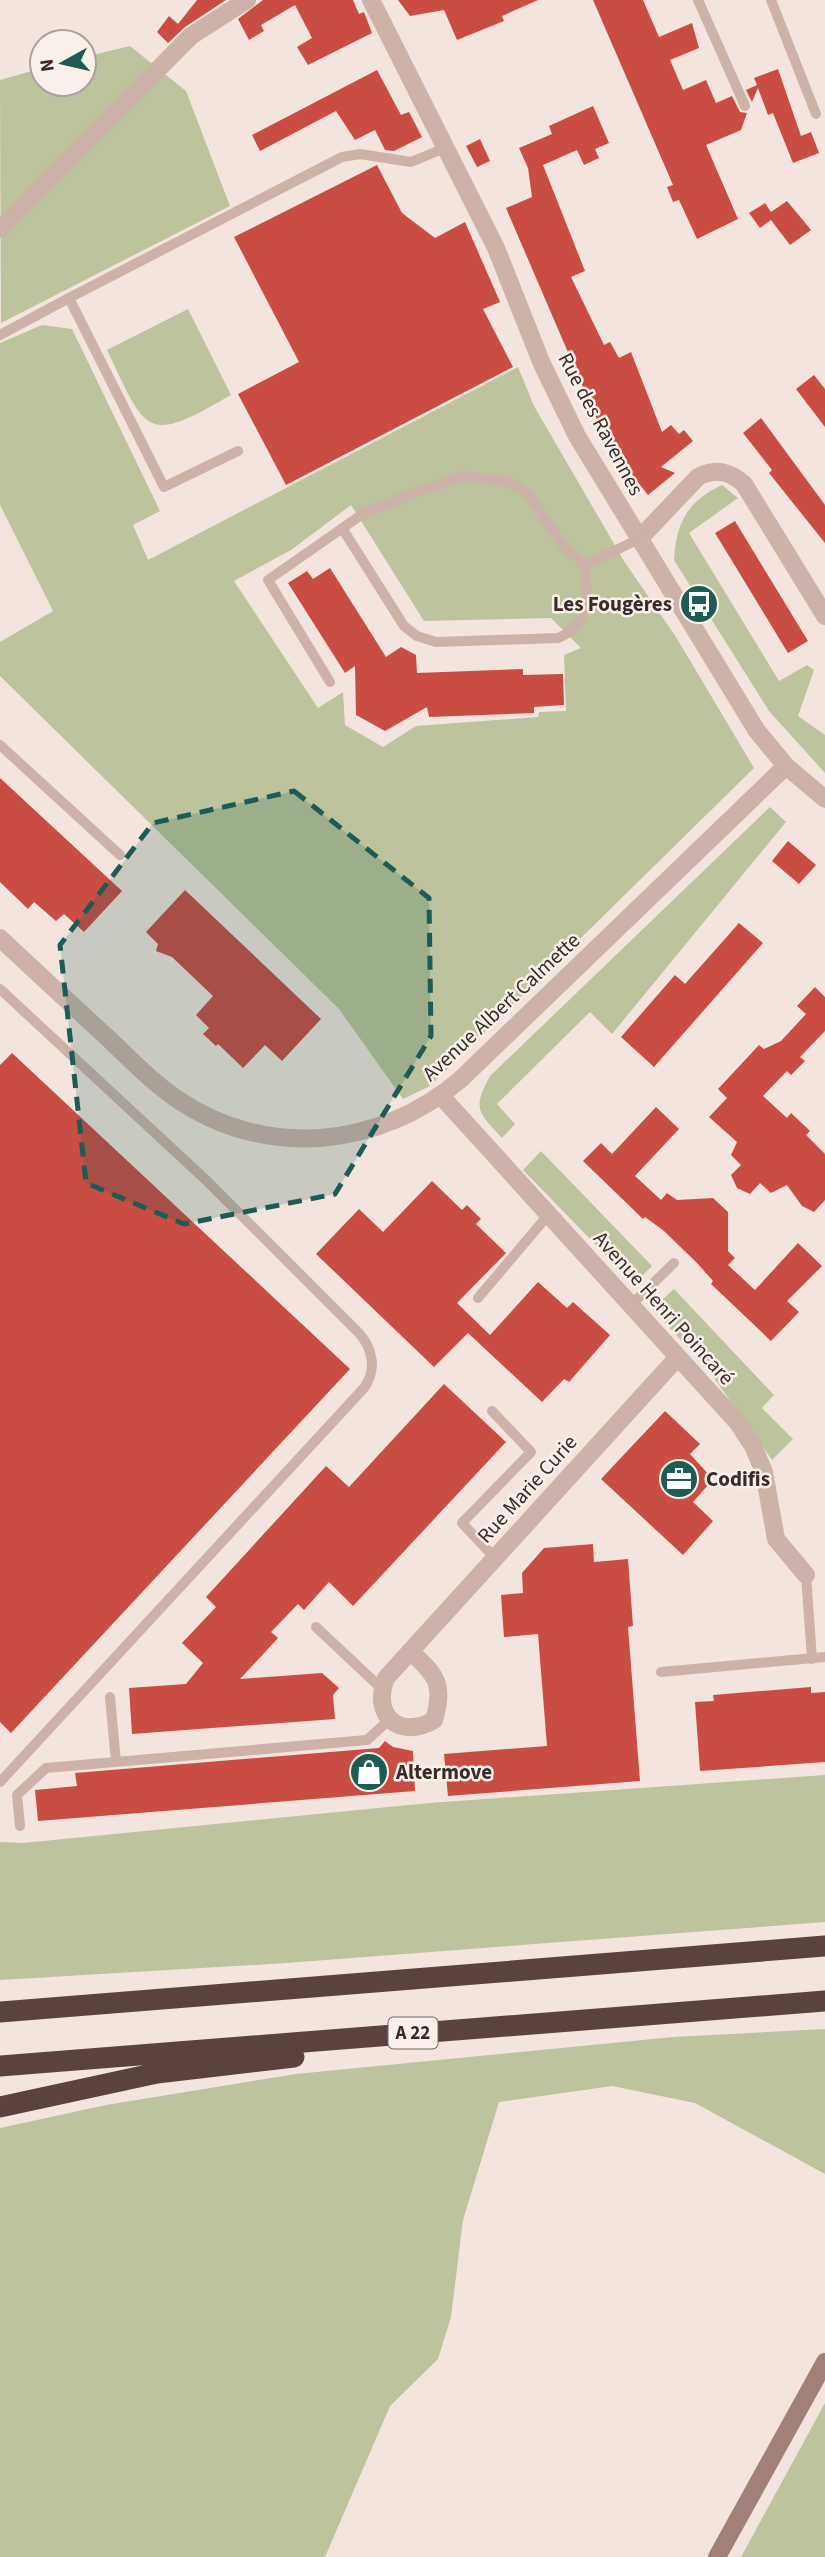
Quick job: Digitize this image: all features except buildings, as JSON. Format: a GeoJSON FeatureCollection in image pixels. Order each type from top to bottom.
{"type":"FeatureCollection","features":[{"type":"Feature","properties":{"kind":"highway"},"geometry":{"type":"LineString","coordinates":[[0,2012],[825,1946]]}},
{"type":"Feature","properties":{"kind":"highway","name":"A 22"},"geometry":{"type":"LineString","coordinates":[[0,2066],[825,2001]]}},
{"type":"Feature","properties":{"kind":"highway"},"geometry":{"type":"LineString","coordinates":[[0,2106],[181,2069],[531,2024]]}},
{"type":"Feature","properties":{"kind":"main road"},"geometry":{"type":"LineString","coordinates":[[717,2557],[825,2362]]}},
{"type":"Feature","properties":{"kind":"street"},"geometry":{"type":"LineString","coordinates":[[0,229],[184,43],[247,0]]}},
{"type":"Feature","properties":{"kind":"street","name":"Rue des Ravennes"},"geometry":{"type":"LineString","coordinates":[[371,0],[496,248],[561,406],[742,708],[786,766],[825,799]]}},
{"type":"Feature","properties":{"kind":"street"},"geometry":{"type":"LineString","coordinates":[[639,539],[698,477],[709,471],[722,471],[744,484],[825,615]]}},
{"type":"Feature","properties":{"kind":"street","name":"Avenue Albert Calmette"},"geometry":{"type":"LineString","coordinates":[[0,938],[164,1090],[193,1109],[226,1125],[275,1137],[334,1138],[390,1123],[441,1096],[786,766]]}},
{"type":"Feature","properties":{"kind":"street","name":"Avenue Henri Poincaré"},"geometry":{"type":"LineString","coordinates":[[441,1096],[748,1436],[764,1472],[776,1539],[806,1575]]}},
{"type":"Feature","properties":{"kind":"street","name":"Rue Marie Curie"},"geometry":{"type":"LineString","coordinates":[[382,1689],[386,1678],[410,1651],[678,1357]]}},
{"type":"Feature","properties":{"kind":"street"},"geometry":{"type":"LineString","coordinates":[[382,1689],[382,1709],[390,1719],[407,1727],[423,1726],[434,1720],[440,1701],[434,1674],[410,1651]]}},
{"type":"Feature","properties":{"kind":"lane"},"geometry":{"type":"LineString","coordinates":[[698,0],[745,106]]}},
{"type":"Feature","properties":{"kind":"lane"},"geometry":{"type":"LineString","coordinates":[[771,0],[816,114]]}},
{"type":"Feature","properties":{"kind":"lane"},"geometry":{"type":"LineString","coordinates":[[0,335],[342,157],[360,155],[411,162],[445,148]]}},
{"type":"Feature","properties":{"kind":"lane"},"geometry":{"type":"LineString","coordinates":[[69,298],[164,488],[238,451]]}},
{"type":"Feature","properties":{"kind":"lane"},"geometry":{"type":"LineString","coordinates":[[330,682],[268,580],[342,528],[367,511],[462,476],[507,481],[527,493],[566,549],[585,565],[585,609],[580,624],[570,633],[558,638],[436,642],[417,636],[404,626],[342,528]]}},
{"type":"Feature","properties":{"kind":"lane"},"geometry":{"type":"LineString","coordinates":[[585,565],[639,539]]}},
{"type":"Feature","properties":{"kind":"lane"},"geometry":{"type":"LineString","coordinates":[[0,745],[120,855]]}},
{"type":"Feature","properties":{"kind":"lane"},"geometry":{"type":"LineString","coordinates":[[0,989],[207,1181],[350,1323],[368,1346],[372,1363],[370,1380],[365,1388],[0,1782]]}},
{"type":"Feature","properties":{"kind":"lane"},"geometry":{"type":"LineString","coordinates":[[478,1298],[549,1214]]}},
{"type":"Feature","properties":{"kind":"lane"},"geometry":{"type":"LineString","coordinates":[[631,1305],[674,1263]]}},
{"type":"Feature","properties":{"kind":"lane"},"geometry":{"type":"LineString","coordinates":[[492,1411],[531,1452],[462,1523],[495,1558]]}},
{"type":"Feature","properties":{"kind":"lane"},"geometry":{"type":"LineString","coordinates":[[806,1575],[812,1658]]}},
{"type":"Feature","properties":{"kind":"lane"},"geometry":{"type":"LineString","coordinates":[[317,1627],[382,1689]]}},
{"type":"Feature","properties":{"kind":"lane"},"geometry":{"type":"LineString","coordinates":[[662,1672],[825,1657]]}},
{"type":"Feature","properties":{"kind":"lane"},"geometry":{"type":"LineString","coordinates":[[110,1698],[116,1762]]}},
{"type":"Feature","properties":{"kind":"lane"},"geometry":{"type":"LineString","coordinates":[[20,1826],[18,1795],[46,1768],[367,1740],[390,1719]]}},
{"type":"Feature","properties":{"kind":"highlighted area"},"geometry":{"type":"Polygon","coordinates":[[[294,791],[429,898],[431,1036],[335,1194],[184,1224],[86,1183],[60,945],[153,823],[294,791]]]}},
{"type":"Feature","properties":{"kind":"green space"},"geometry":{"type":"Polygon","coordinates":[[[130,46],[186,91],[230,206],[1,323],[0,80],[28,72],[28,98],[98,98],[98,54],[130,46]]]}},
{"type":"Feature","properties":{"kind":"green space"},"geometry":{"type":"Polygon","coordinates":[[[188,309],[231,395],[181,421],[165,425],[152,423],[131,400],[107,350],[188,309]]]}},
{"type":"Feature","properties":{"kind":"green space"},"geometry":{"type":"Polygon","coordinates":[[[42,325],[72,329],[160,511],[133,525],[148,560],[518,367],[534,406],[624,561],[676,637],[754,768],[430,1086],[403,1099],[339,1009],[0,676],[0,642],[53,611],[0,505],[0,343],[42,325]],[[351,505],[291,550],[234,581],[318,708],[343,692],[345,725],[383,747],[416,726],[538,717],[539,712],[566,711],[564,655],[581,648],[551,618],[424,621],[351,505]]]}},
{"type":"Feature","properties":{"kind":"green space"},"geometry":{"type":"Polygon","coordinates":[[[722,485],[738,498],[689,533],[779,681],[807,665],[814,670],[798,716],[825,735],[825,773],[769,711],[674,560],[678,534],[686,514],[700,498],[722,485]]]}},
{"type":"Feature","properties":{"kind":"green space"},"geometry":{"type":"Polygon","coordinates":[[[770,807],[786,822],[612,1034],[590,1012],[497,1104],[515,1124],[502,1138],[480,1110],[481,1096],[490,1076],[770,807]]]}},
{"type":"Feature","properties":{"kind":"green space"},"geometry":{"type":"Polygon","coordinates":[[[541,1151],[652,1266],[634,1284],[523,1170],[541,1151]]]}},
{"type":"Feature","properties":{"kind":"green space"},"geometry":{"type":"Polygon","coordinates":[[[674,1289],[774,1395],[762,1408],[793,1439],[772,1460],[707,1368],[652,1309],[674,1289]]]}},
{"type":"Feature","properties":{"kind":"green space"},"geometry":{"type":"Polygon","coordinates":[[[825,1775],[825,1922],[286,1963],[0,1980],[0,1842],[23,1843],[429,1803],[825,1775]]]}},
{"type":"Feature","properties":{"kind":"green space"},"geometry":{"type":"Polygon","coordinates":[[[825,2029],[825,2174],[695,2103],[612,2086],[499,2102],[463,2220],[451,2317],[438,2359],[390,2406],[325,2557],[0,2557],[0,2128],[106,2105],[296,2074],[673,2037],[825,2029]]]}},
{"type":"Feature","properties":{"kind":"green space"},"geometry":{"type":"Polygon","coordinates":[[[825,2403],[825,2557],[741,2557],[825,2403]]]}},
{"type":"Feature","properties":{"kind":"place","name":"Les Fougères"},"geometry":{"type":"Point","coordinates":[699,604]}},
{"type":"Feature","properties":{"kind":"place","name":"Codifis"},"geometry":{"type":"Point","coordinates":[679,1479]}},
{"type":"Feature","properties":{"kind":"place","name":"Altermove"},"geometry":{"type":"Point","coordinates":[369,1772]}}]}
